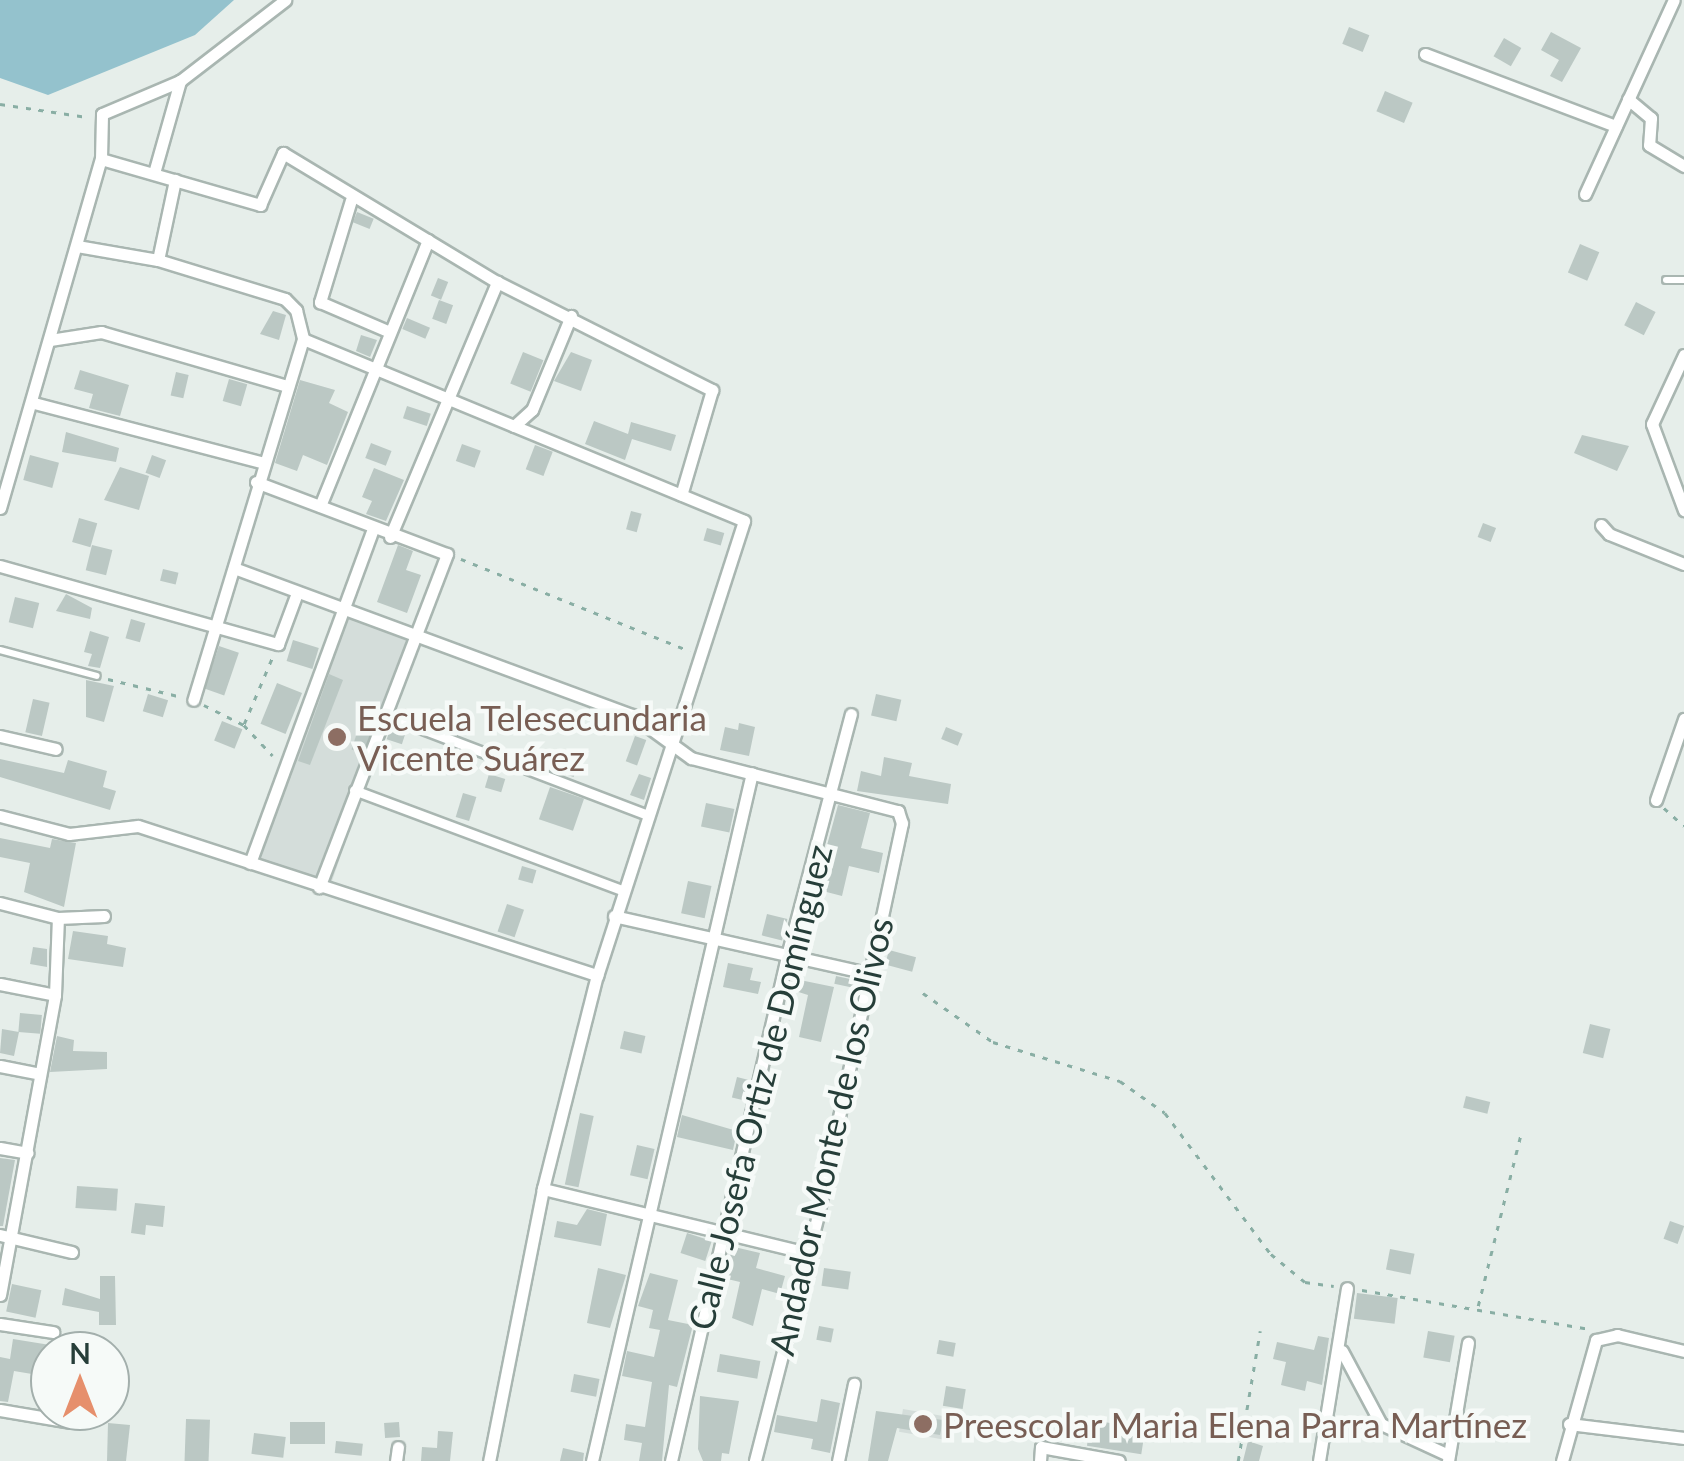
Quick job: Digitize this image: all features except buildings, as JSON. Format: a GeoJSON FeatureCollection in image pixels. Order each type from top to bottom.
{"type":"FeatureCollection","features":[{"type":"Feature","properties":{"kind":"street"},"geometry":{"type":"LineString","coordinates":[[0,508],[34,403],[101,160],[102,114],[180,81],[285,0]]}},
{"type":"Feature","properties":{"kind":"street"},"geometry":{"type":"LineString","coordinates":[[1585,194],[1674,0]]}},
{"type":"Feature","properties":{"kind":"street"},"geometry":{"type":"LineString","coordinates":[[1425,54],[1616,126]]}},
{"type":"Feature","properties":{"kind":"street"},"geometry":{"type":"LineString","coordinates":[[154,173],[180,81]]}},
{"type":"Feature","properties":{"kind":"street"},"geometry":{"type":"LineString","coordinates":[[1628,100],[1651,118],[1650,145],[1684,166]]}},
{"type":"Feature","properties":{"kind":"street"},"geometry":{"type":"LineString","coordinates":[[101,160],[260,205],[283,153],[352,200],[497,282],[712,390],[682,494]]}},
{"type":"Feature","properties":{"kind":"street"},"geometry":{"type":"LineString","coordinates":[[158,260],[175,180]]}},
{"type":"Feature","properties":{"kind":"street"},"geometry":{"type":"LineString","coordinates":[[352,200],[320,302],[390,332]]}},
{"type":"Feature","properties":{"kind":"street"},"geometry":{"type":"LineString","coordinates":[[320,506],[428,240]]}},
{"type":"Feature","properties":{"kind":"street"},"geometry":{"type":"LineString","coordinates":[[77,246],[158,260],[285,299],[296,310],[303,339],[260,462],[234,568],[193,700]]}},
{"type":"Feature","properties":{"kind":"street"},"geometry":{"type":"LineString","coordinates":[[390,536],[497,282]]}},
{"type":"Feature","properties":{"kind":"street"},"geometry":{"type":"LineString","coordinates":[[514,426],[532,410],[570,316]]}},
{"type":"Feature","properties":{"kind":"street"},"geometry":{"type":"LineString","coordinates":[[50,340],[101,332],[284,386]]}},
{"type":"Feature","properties":{"kind":"street"},"geometry":{"type":"LineString","coordinates":[[303,339],[744,522],[706,657],[621,890],[597,976],[543,1188],[489,1461]]}},
{"type":"Feature","properties":{"kind":"street"},"geometry":{"type":"LineString","coordinates":[[1684,354],[1652,424],[1684,510]]}},
{"type":"Feature","properties":{"kind":"street"},"geometry":{"type":"LineString","coordinates":[[34,403],[260,462]]}},
{"type":"Feature","properties":{"kind":"street"},"geometry":{"type":"LineString","coordinates":[[256,482],[390,536],[447,554],[420,634],[384,714],[319,886]]}},
{"type":"Feature","properties":{"kind":"street"},"geometry":{"type":"LineString","coordinates":[[1600,525],[1609,534],[1684,564]]}},
{"type":"Feature","properties":{"kind":"street"},"geometry":{"type":"LineString","coordinates":[[250,863],[373,529]]}},
{"type":"Feature","properties":{"kind":"street"},"geometry":{"type":"LineString","coordinates":[[0,566],[278,644],[298,593]]}},
{"type":"Feature","properties":{"kind":"street"},"geometry":{"type":"LineString","coordinates":[[234,568],[632,715],[672,749],[832,793]]}},
{"type":"Feature","properties":{"kind":"street"},"geometry":{"type":"LineString","coordinates":[[384,714],[648,815]]}},
{"type":"Feature","properties":{"kind":"street","name":"Calle Josefa Ortiz de Domínguez"},"geometry":{"type":"LineString","coordinates":[[671,1461],[788,952],[851,714]]}},
{"type":"Feature","properties":{"kind":"street"},"geometry":{"type":"LineString","coordinates":[[1656,800],[1684,719]]}},
{"type":"Feature","properties":{"kind":"street"},"geometry":{"type":"LineString","coordinates":[[0,736],[56,749]]}},
{"type":"Feature","properties":{"kind":"street"},"geometry":{"type":"LineString","coordinates":[[592,1461],[752,774]]}},
{"type":"Feature","properties":{"kind":"street"},"geometry":{"type":"LineString","coordinates":[[354,790],[621,890]]}},
{"type":"Feature","properties":{"kind":"street","name":"Andador Monte de los Olivos"},"geometry":{"type":"LineString","coordinates":[[755,1461],[804,1252],[818,1215],[866,973],[902,822],[898,812],[832,793]]}},
{"type":"Feature","properties":{"kind":"street"},"geometry":{"type":"LineString","coordinates":[[0,816],[69,834],[138,826],[597,976]]}},
{"type":"Feature","properties":{"kind":"street"},"geometry":{"type":"LineString","coordinates":[[0,903],[58,918],[104,916]]}},
{"type":"Feature","properties":{"kind":"street"},"geometry":{"type":"LineString","coordinates":[[614,916],[712,933],[866,973]]}},
{"type":"Feature","properties":{"kind":"street"},"geometry":{"type":"LineString","coordinates":[[0,1295],[5,1236],[28,1153],[36,1073],[54,994],[58,918]]}},
{"type":"Feature","properties":{"kind":"street"},"geometry":{"type":"LineString","coordinates":[[0,984],[54,994]]}},
{"type":"Feature","properties":{"kind":"street"},"geometry":{"type":"LineString","coordinates":[[0,1066],[36,1073]]}},
{"type":"Feature","properties":{"kind":"street"},"geometry":{"type":"LineString","coordinates":[[0,1148],[28,1153]]}},
{"type":"Feature","properties":{"kind":"street"},"geometry":{"type":"LineString","coordinates":[[543,1188],[804,1252]]}},
{"type":"Feature","properties":{"kind":"street"},"geometry":{"type":"LineString","coordinates":[[5,1236],[72,1252]]}},
{"type":"Feature","properties":{"kind":"street"},"geometry":{"type":"LineString","coordinates":[[1319,1461],[1342,1350],[1348,1288]]}},
{"type":"Feature","properties":{"kind":"street"},"geometry":{"type":"LineString","coordinates":[[0,1324],[46,1331]]}},
{"type":"Feature","properties":{"kind":"street"},"geometry":{"type":"LineString","coordinates":[[1562,1461],[1569,1424],[1596,1340],[1618,1335],[1684,1352]]}},
{"type":"Feature","properties":{"kind":"street"},"geometry":{"type":"LineString","coordinates":[[1342,1350],[1381,1424],[1448,1458],[1468,1344]]}},
{"type":"Feature","properties":{"kind":"street"},"geometry":{"type":"LineString","coordinates":[[838,1461],[854,1384]]}},
{"type":"Feature","properties":{"kind":"street"},"geometry":{"type":"LineString","coordinates":[[0,1410],[30,1415]]}},
{"type":"Feature","properties":{"kind":"street"},"geometry":{"type":"LineString","coordinates":[[1569,1424],[1684,1438]]}},
{"type":"Feature","properties":{"kind":"street"},"geometry":{"type":"LineString","coordinates":[[1040,1461],[1041,1447],[1119,1461]]}},
{"type":"Feature","properties":{"kind":"lane"},"geometry":{"type":"LineString","coordinates":[[1666,280],[1684,280]]}},
{"type":"Feature","properties":{"kind":"lane"},"geometry":{"type":"LineString","coordinates":[[0,650],[97,676]]}},
{"type":"Feature","properties":{"kind":"path"},"geometry":{"type":"LineString","coordinates":[[0,104],[78,118],[102,114]]}},
{"type":"Feature","properties":{"kind":"path"},"geometry":{"type":"LineString","coordinates":[[447,554],[706,657]]}},
{"type":"Feature","properties":{"kind":"path"},"geometry":{"type":"LineString","coordinates":[[244,726],[278,644]]}},
{"type":"Feature","properties":{"kind":"path"},"geometry":{"type":"LineString","coordinates":[[1656,800],[1684,826]]}},
{"type":"Feature","properties":{"kind":"path"},"geometry":{"type":"LineString","coordinates":[[923,993],[992,1042],[1120,1081],[1165,1113],[1271,1254],[1304,1282],[1477,1308],[1618,1335]]}},
{"type":"Feature","properties":{"kind":"path"},"geometry":{"type":"LineString","coordinates":[[1477,1308],[1522,1130]]}},
{"type":"Feature","properties":{"kind":"path"},"geometry":{"type":"LineString","coordinates":[[1238,1461],[1260,1331]]}},
{"type":"Feature","properties":{"kind":"shaded area","name":"Escuela Telesecundaria Vicente Suárez"},"geometry":{"type":"Polygon","coordinates":[[[346,610],[417,634],[329,889],[258,864],[346,610]]]}},
{"type":"Feature","properties":{"kind":"shaded area","name":"Preescolar Maria Elena Parra Martínez"},"geometry":{"type":"Polygon","coordinates":[[[903,1409],[947,1417],[943,1439],[899,1432],[903,1409]]]}},
{"type":"Feature","properties":{"kind":"water"},"geometry":{"type":"Polygon","coordinates":[[[0,0],[234,0],[195,35],[48,95],[0,78],[0,0]]]}},
{"type":"Feature","properties":{"kind":"place","name":"Escuela Telesecundaria Vicente Suárez"},"geometry":{"type":"Point","coordinates":[337,737]}},
{"type":"Feature","properties":{"kind":"place","name":"Preescolar Maria Elena Parra Martínez"},"geometry":{"type":"Point","coordinates":[923,1424]}}]}
